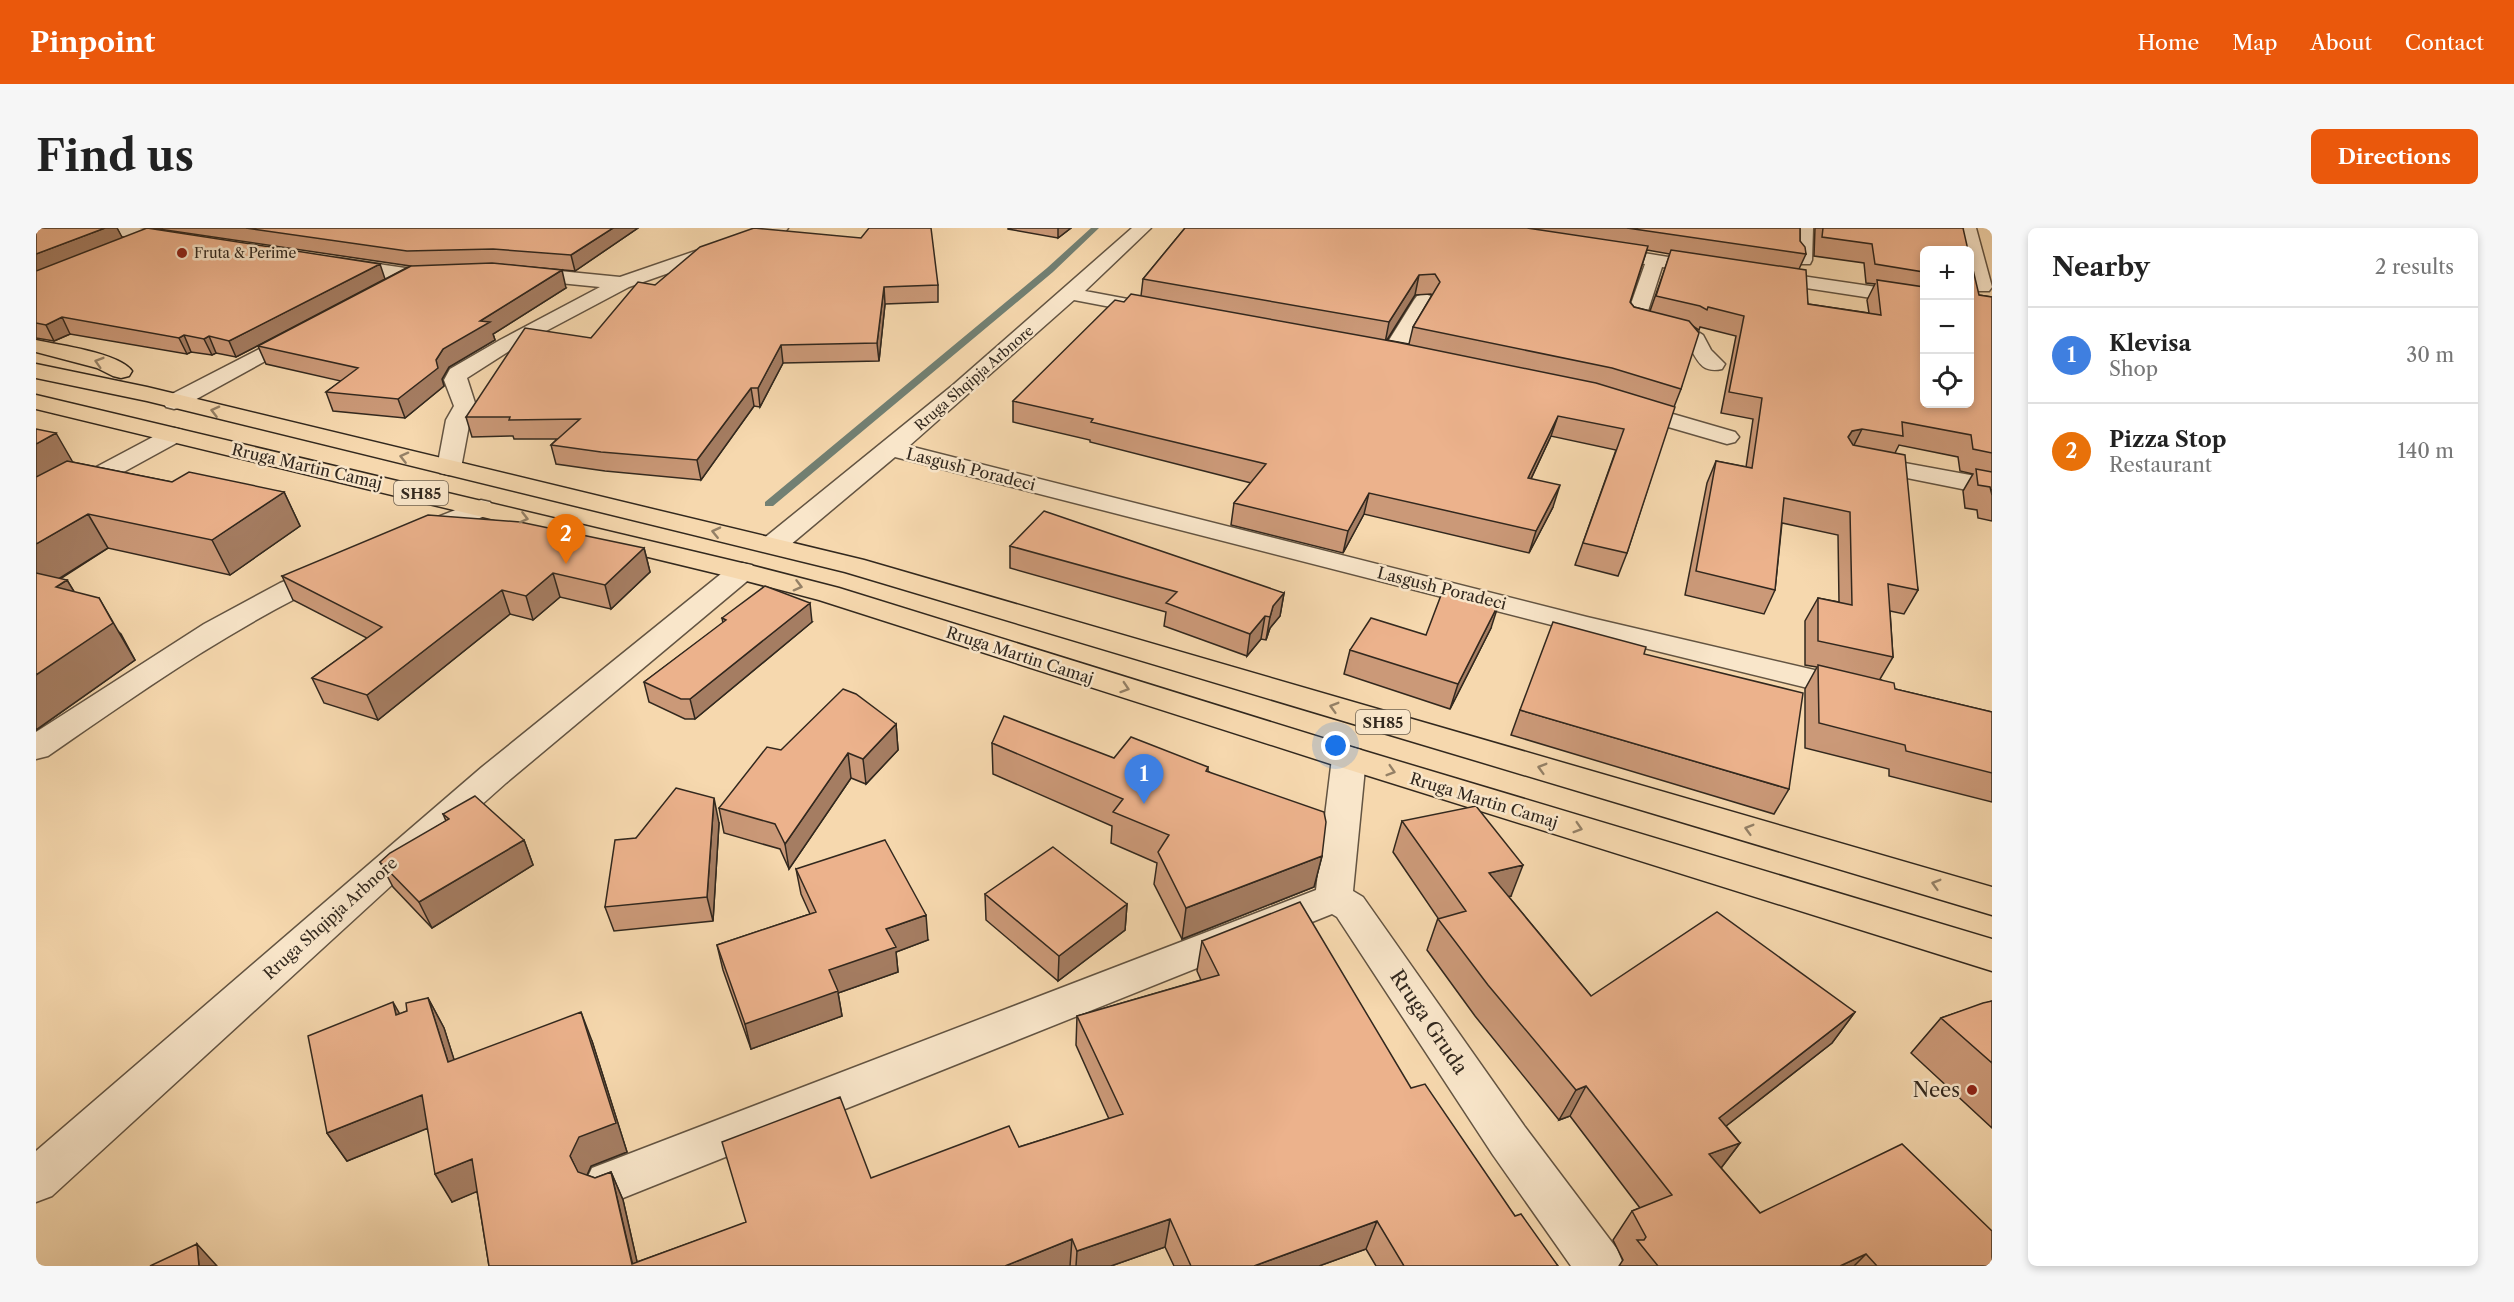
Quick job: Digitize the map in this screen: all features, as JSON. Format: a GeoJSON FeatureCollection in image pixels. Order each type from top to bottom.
{"type":"FeatureCollection","features":[{"type":"Feature","properties":{"kind":"highway"},"geometry":{"type":"LineString","coordinates":[[36,346],[105,363],[122,372],[147,393]]}},
{"type":"Feature","properties":{"kind":"highway","name":"Rruga Martin Camaj"},"geometry":{"type":"LineString","coordinates":[[36,371],[147,393],[174,402],[854,566],[1992,901]]}},
{"type":"Feature","properties":{"kind":"highway","name":"Rruga Martin Camaj"},"geometry":{"type":"LineString","coordinates":[[36,402],[100,415],[829,594],[1349,758],[1992,955]]}},
{"type":"Feature","properties":{"kind":"highway"},"geometry":{"type":"LineString","coordinates":[[36,421],[100,415]]}},
{"type":"Feature","properties":{"kind":"street"},"geometry":{"type":"LineString","coordinates":[[102,228],[199,242]]}},
{"type":"Feature","properties":{"kind":"street"},"geometry":{"type":"LineString","coordinates":[[448,468],[458,420],[465,406],[455,380],[458,374],[507,344],[622,283],[778,228]]}},
{"type":"Feature","properties":{"kind":"street","name":"Rruga Shqipja Arbnore"},"geometry":{"type":"LineString","coordinates":[[773,545],[893,449],[1071,294],[1142,228]]}},
{"type":"Feature","properties":{"kind":"street"},"geometry":{"type":"LineString","coordinates":[[1803,261],[1804,228]]}},
{"type":"Feature","properties":{"kind":"street"},"geometry":{"type":"LineString","coordinates":[[1967,228],[1981,287]]}},
{"type":"Feature","properties":{"kind":"street"},"geometry":{"type":"LineString","coordinates":[[121,248],[153,235]]}},
{"type":"Feature","properties":{"kind":"street"},"geometry":{"type":"LineString","coordinates":[[1586,250],[1725,271]]}},
{"type":"Feature","properties":{"kind":"street"},"geometry":{"type":"LineString","coordinates":[[1781,257],[1825,264]]}},
{"type":"Feature","properties":{"kind":"street"},"geometry":{"type":"LineString","coordinates":[[315,260],[412,274],[467,272]]}},
{"type":"Feature","properties":{"kind":"street"},"geometry":{"type":"LineString","coordinates":[[1655,261],[1635,321],[1685,332],[1696,339],[1702,353],[1714,364]]}},
{"type":"Feature","properties":{"kind":"street"},"geometry":{"type":"LineString","coordinates":[[497,272],[622,283]]}},
{"type":"Feature","properties":{"kind":"street"},"geometry":{"type":"LineString","coordinates":[[381,291],[412,274]]}},
{"type":"Feature","properties":{"kind":"street"},"geometry":{"type":"LineString","coordinates":[[1749,274],[1920,299]]}},
{"type":"Feature","properties":{"kind":"street"},"geometry":{"type":"LineString","coordinates":[[1071,294],[1174,313]]}},
{"type":"Feature","properties":{"kind":"street"},"geometry":{"type":"LineString","coordinates":[[1392,353],[1424,300]]}},
{"type":"Feature","properties":{"kind":"street"},"geometry":{"type":"LineString","coordinates":[[174,402],[319,324]]}},
{"type":"Feature","properties":{"kind":"street"},"geometry":{"type":"LineString","coordinates":[[1369,348],[1414,357]]}},
{"type":"Feature","properties":{"kind":"street"},"geometry":{"type":"LineString","coordinates":[[1605,399],[1727,437]]}},
{"type":"Feature","properties":{"kind":"street"},"geometry":{"type":"LineString","coordinates":[[36,509],[174,435]]}},
{"type":"Feature","properties":{"kind":"street","name":"Lasgush Poradeci"},"geometry":{"type":"LineString","coordinates":[[893,449],[1585,625],[1879,695]]}},
{"type":"Feature","properties":{"kind":"street"},"geometry":{"type":"LineString","coordinates":[[1851,460],[1992,487]]}},
{"type":"Feature","properties":{"kind":"street"},"geometry":{"type":"LineString","coordinates":[[395,543],[481,508]]}},
{"type":"Feature","properties":{"kind":"street"},"geometry":{"type":"LineString","coordinates":[[36,748],[237,615],[289,588],[353,561]]}},
{"type":"Feature","properties":{"kind":"street","name":"Rruga Shqipja Arbnore"},"geometry":{"type":"LineString","coordinates":[[36,1181],[392,863],[494,775],[742,571]]}},
{"type":"Feature","properties":{"kind":"street"},"geometry":{"type":"LineString","coordinates":[[608,1183],[1334,897],[1349,758]]}},
{"type":"Feature","properties":{"kind":"street","name":"Rruga Gruda"},"geometry":{"type":"LineString","coordinates":[[1334,897],[1350,907],[1509,1141],[1600,1266]]}},
{"type":"Feature","properties":{"kind":"building"},"geometry":{"type":"Polygon","coordinates":[[[36,228],[105,228],[36,254],[36,228]]]}},
{"type":"Feature","properties":{"kind":"building"},"geometry":{"type":"Polygon","coordinates":[[[147,228],[380,264],[229,341],[209,336],[204,339],[184,335],[179,338],[62,317],[46,325],[36,323],[36,271],[147,228]]]}},
{"type":"Feature","properties":{"kind":"building"},"geometry":{"type":"Polygon","coordinates":[[[246,228],[613,228],[571,255],[493,249],[407,251],[246,228]]]}},
{"type":"Feature","properties":{"kind":"building"},"geometry":{"type":"Polygon","coordinates":[[[754,228],[861,238],[869,228],[931,228],[938,285],[884,287],[877,343],[781,345],[758,388],[751,388],[697,460],[601,452],[551,445],[580,419],[509,420],[510,417],[466,417],[525,328],[591,338],[638,282],[655,285],[700,247],[754,228]]]}},
{"type":"Feature","properties":{"kind":"building"},"geometry":{"type":"Polygon","coordinates":[[[1185,228],[1527,228],[1648,246],[1630,302],[1634,307],[1689,321],[1699,333],[1681,389],[1612,368],[1413,327],[1440,282],[1435,274],[1419,275],[1389,322],[1143,279],[1185,228]]]}},
{"type":"Feature","properties":{"kind":"building"},"geometry":{"type":"Polygon","coordinates":[[[1627,228],[1800,228],[1800,241],[1805,247],[1806,254],[1627,228]]]}},
{"type":"Feature","properties":{"kind":"building"},"geometry":{"type":"Polygon","coordinates":[[[1823,228],[1963,228],[1967,246],[1920,246],[1920,271],[1875,264],[1872,244],[1822,237],[1823,228]]]}},
{"type":"Feature","properties":{"kind":"building"},"geometry":{"type":"Polygon","coordinates":[[[1671,250],[1806,270],[1808,304],[1881,315],[1877,280],[1920,286],[1920,408],[1974,408],[1974,274],[1979,295],[1992,297],[1992,453],[1973,449],[1971,435],[1902,422],[1903,436],[1862,429],[1852,431],[1848,437],[1853,445],[1905,455],[1918,590],[1888,584],[1893,657],[1818,641],[1818,598],[1852,605],[1850,512],[1784,498],[1775,590],[1696,571],[1716,461],[1752,468],[1762,398],[1729,392],[1744,316],[1708,307],[1707,310],[1700,306],[1656,296],[1671,250]]]}},
{"type":"Feature","properties":{"kind":"building"},"geometry":{"type":"Polygon","coordinates":[[[492,263],[562,270],[480,321],[490,322],[443,349],[436,360],[438,368],[398,399],[326,392],[358,368],[258,346],[411,266],[492,263]]]}},
{"type":"Feature","properties":{"kind":"building"},"geometry":{"type":"Polygon","coordinates":[[[1131,294],[1396,342],[1596,383],[1675,407],[1627,553],[1583,543],[1624,429],[1558,416],[1528,478],[1560,485],[1536,531],[1369,493],[1348,531],[1234,503],[1266,464],[1091,422],[1093,419],[1013,401],[1115,300],[1124,302],[1131,294]]]}},
{"type":"Feature","properties":{"kind":"building"},"geometry":{"type":"Polygon","coordinates":[[[36,429],[56,433],[36,444],[36,429]]]}},
{"type":"Feature","properties":{"kind":"building"},"geometry":{"type":"Polygon","coordinates":[[[67,461],[172,482],[189,472],[284,492],[212,540],[88,514],[36,544],[36,477],[67,461]]]}},
{"type":"Feature","properties":{"kind":"building"},"geometry":{"type":"Polygon","coordinates":[[[1976,469],[1992,472],[1992,495],[1990,487],[1978,485],[1976,469]]]}},
{"type":"Feature","properties":{"kind":"building"},"geometry":{"type":"Polygon","coordinates":[[[1044,511],[1284,593],[1273,606],[1270,617],[1265,616],[1250,634],[1166,603],[1177,592],[1010,546],[1044,511]]]}},
{"type":"Feature","properties":{"kind":"building"},"geometry":{"type":"Polygon","coordinates":[[[428,515],[520,522],[644,548],[605,585],[553,573],[526,596],[502,590],[367,695],[312,678],[382,627],[282,576],[428,515]]]}},
{"type":"Feature","properties":{"kind":"building"},"geometry":{"type":"Polygon","coordinates":[[[36,573],[67,580],[56,587],[99,598],[113,623],[36,675],[36,573]]]}},
{"type":"Feature","properties":{"kind":"building"},"geometry":{"type":"Polygon","coordinates":[[[765,586],[810,603],[690,699],[681,699],[644,682],[726,620],[722,618],[765,586]]]}},
{"type":"Feature","properties":{"kind":"building"},"geometry":{"type":"Polygon","coordinates":[[[1443,590],[1499,603],[1458,684],[1350,650],[1371,618],[1426,635],[1443,590]]]}},
{"type":"Feature","properties":{"kind":"building"},"geometry":{"type":"Polygon","coordinates":[[[1553,622],[1646,647],[1644,654],[1803,693],[1789,789],[1520,710],[1553,622]]]}},
{"type":"Feature","properties":{"kind":"building"},"geometry":{"type":"Polygon","coordinates":[[[1818,665],[1894,683],[1895,689],[1992,712],[1992,773],[1906,751],[1905,745],[1819,723],[1818,665]]]}},
{"type":"Feature","properties":{"kind":"building"},"geometry":{"type":"Polygon","coordinates":[[[843,689],[856,694],[896,724],[863,759],[848,753],[785,844],[775,824],[719,808],[767,747],[781,750],[843,689]]]}},
{"type":"Feature","properties":{"kind":"building"},"geometry":{"type":"Polygon","coordinates":[[[1004,716],[1114,758],[1131,737],[1208,767],[1206,771],[1324,812],[1326,822],[1322,856],[1186,908],[1158,852],[1169,835],[1113,812],[1123,799],[992,743],[1004,716]]]}},
{"type":"Feature","properties":{"kind":"building"},"geometry":{"type":"Polygon","coordinates":[[[676,788],[714,798],[707,897],[605,907],[615,840],[636,838],[676,788]]]}},
{"type":"Feature","properties":{"kind":"building"},"geometry":{"type":"Polygon","coordinates":[[[475,796],[524,840],[419,902],[380,862],[390,853],[449,819],[443,814],[475,796]]]}},
{"type":"Feature","properties":{"kind":"building"},"geometry":{"type":"Polygon","coordinates":[[[1476,806],[1523,865],[1489,873],[1591,996],[1717,912],[1855,1012],[1719,1118],[1740,1143],[1709,1154],[1760,1213],[1902,1144],[1992,1231],[1992,1266],[1877,1266],[1866,1254],[1840,1266],[1658,1266],[1637,1240],[1644,1240],[1646,1237],[1632,1211],[1672,1195],[1586,1086],[1576,1090],[1488,985],[1438,919],[1466,911],[1402,821],[1476,806]]]}},
{"type":"Feature","properties":{"kind":"building"},"geometry":{"type":"Polygon","coordinates":[[[885,840],[926,915],[886,929],[896,947],[829,970],[838,991],[745,1024],[717,945],[816,912],[796,869],[885,840]]]}},
{"type":"Feature","properties":{"kind":"building"},"geometry":{"type":"Polygon","coordinates":[[[1053,847],[1127,904],[1059,956],[985,894],[1053,847]]]}},
{"type":"Feature","properties":{"kind":"building"},"geometry":{"type":"Polygon","coordinates":[[[1300,902],[1411,1088],[1425,1084],[1515,1216],[1521,1214],[1558,1266],[1404,1266],[1377,1221],[1254,1266],[1191,1266],[1170,1219],[1077,1251],[1072,1239],[1005,1266],[489,1266],[472,1159],[435,1174],[422,1095],[327,1133],[308,1036],[393,1002],[396,1015],[407,1011],[406,1003],[428,998],[448,1062],[581,1012],[616,1123],[579,1137],[570,1156],[578,1172],[595,1178],[611,1172],[632,1264],[746,1222],[722,1142],[840,1097],[871,1178],[1009,1126],[1019,1147],[1123,1114],[1077,1016],[1219,975],[1202,941],[1300,902]]]}},
{"type":"Feature","properties":{"kind":"building"},"geometry":{"type":"Polygon","coordinates":[[[1992,1001],[1992,1063],[1941,1018],[1992,1001]]]}},
{"type":"Feature","properties":{"kind":"building"},"geometry":{"type":"Polygon","coordinates":[[[197,1244],[199,1266],[150,1266],[197,1244]]]}},
{"type":"Feature","properties":{"kind":"waterway"},"geometry":{"type":"LineString","coordinates":[[769,504],[1050,270],[1095,228]]}},
{"type":"Feature","properties":{"kind":"place","name":"Fruta & Perime"},"geometry":{"type":"Point","coordinates":[182,253]}},
{"type":"Feature","properties":{"kind":"place","name":"Pizza Stop"},"geometry":{"type":"Point","coordinates":[566,564]}},
{"type":"Feature","properties":{"kind":"place","name":"Klevisa"},"geometry":{"type":"Point","coordinates":[1144,804]}},
{"type":"Feature","properties":{"kind":"place","name":"Nees"},"geometry":{"type":"Point","coordinates":[1972,1090]}}]}
